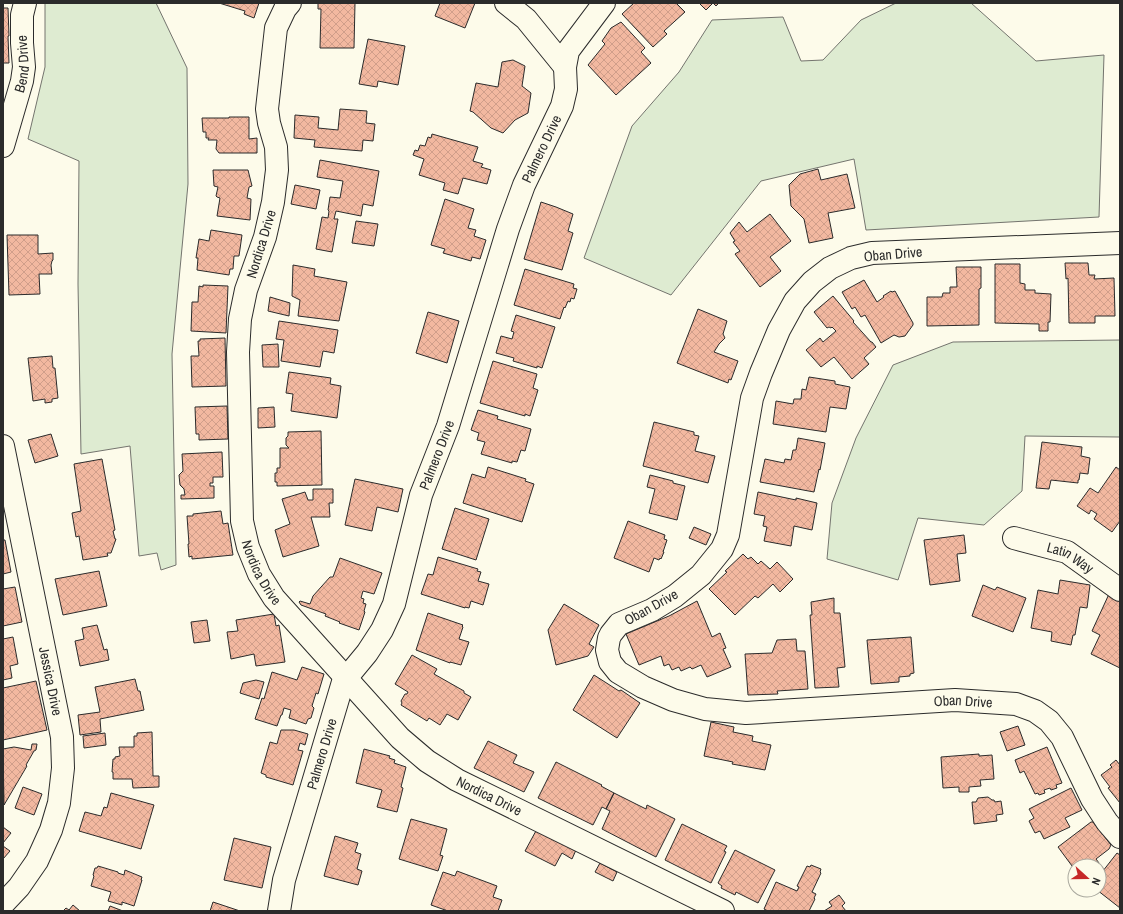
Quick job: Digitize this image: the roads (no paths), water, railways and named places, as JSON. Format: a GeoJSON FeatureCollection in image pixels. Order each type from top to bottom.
{"type":"FeatureCollection","features":[{"type":"Feature","properties":{"kind":"street","name":"Bend Drive"},"geometry":{"type":"LineString","coordinates":[[3,146],[22,81],[24,67],[22,15],[25,3]]}},
{"type":"Feature","properties":{"kind":"street","name":"Nordica Drive"},"geometry":{"type":"LineString","coordinates":[[290,3],[285,9],[276,28],[267,110],[276,147],[277,170],[274,202],[265,237],[246,290],[240,319],[238,352],[242,521],[248,547],[259,574],[274,598],[400,738],[427,762],[457,780],[723,911]]}},
{"type":"Feature","properties":{"kind":"street"},"geometry":{"type":"LineString","coordinates":[[506,3],[526,19],[565,66]]}},
{"type":"Feature","properties":{"kind":"street","name":"Palmero Drive"},"geometry":{"type":"LineString","coordinates":[[279,911],[284,880],[343,682],[367,653],[382,630],[394,604],[420,495],[448,426],[508,228],[524,185],[562,106],[566,89],[565,66],[568,51],[604,3]]}},
{"type":"Feature","properties":{"kind":"street","name":"Oban Drive"},"geometry":{"type":"LineString","coordinates":[[1120,243],[872,254],[851,258],[830,268],[812,282],[795,301],[779,330],[752,398],[728,535],[722,549],[700,575],[675,596],[652,610],[620,624],[611,634],[607,650],[610,662],[618,672],[636,684],[673,700],[705,709],[746,713],[955,700],[1016,704],[1028,708],[1049,721],[1062,737],[1092,798],[1107,822],[1120,837]]}},
{"type":"Feature","properties":{"kind":"street","name":"Jessica Drive"},"geometry":{"type":"LineString","coordinates":[[3,446],[62,737],[63,768],[59,803],[51,830],[37,861],[19,887],[3,904]]}},
{"type":"Feature","properties":{"kind":"street","name":"Latin Way"},"geometry":{"type":"LineString","coordinates":[[1014,538],[1067,552],[1120,590]]}}]}
